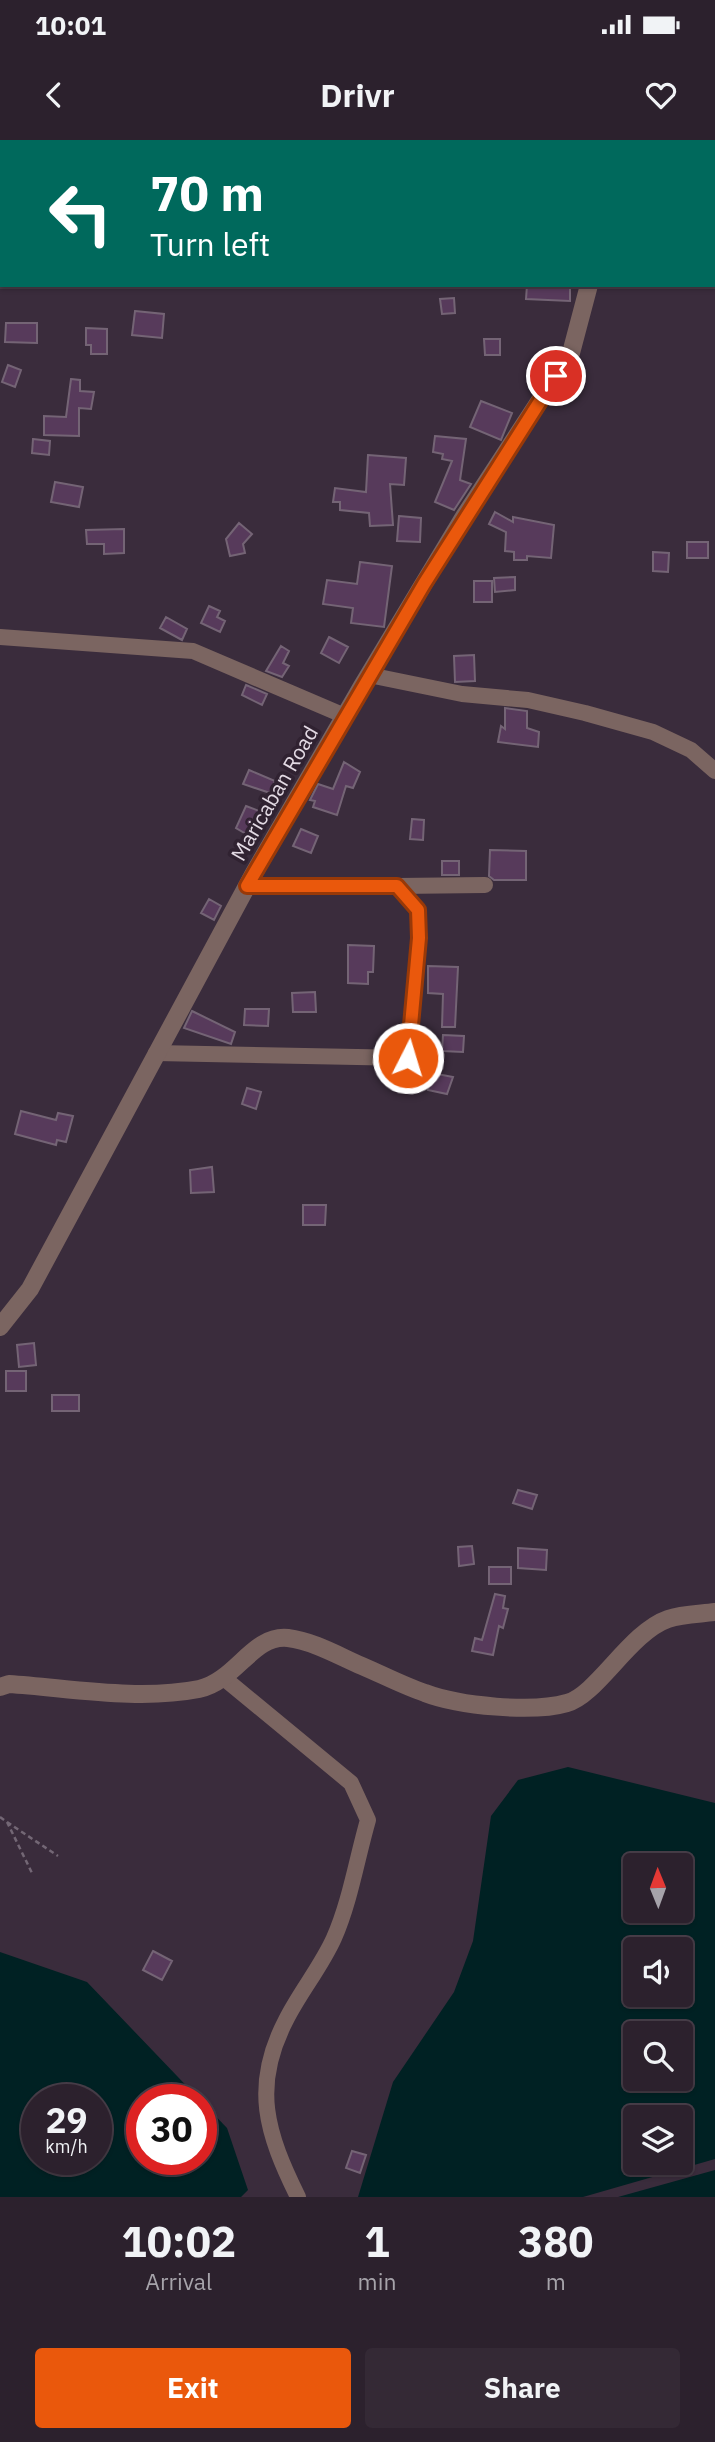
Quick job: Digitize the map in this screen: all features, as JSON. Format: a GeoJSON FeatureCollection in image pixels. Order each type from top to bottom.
{"type":"FeatureCollection","features":[{"type":"Feature","properties":{"kind":"street","name":"Maricaban Road"},"geometry":{"type":"LineString","coordinates":[[0,1327],[30,1289],[247,886],[369,675],[465,516],[572,353],[588,287]]}},
{"type":"Feature","properties":{"kind":"street"},"geometry":{"type":"LineString","coordinates":[[0,637],[193,651],[345,716]]}},
{"type":"Feature","properties":{"kind":"street"},"geometry":{"type":"LineString","coordinates":[[369,675],[462,694],[528,699],[653,732],[691,750],[715,771]]}},
{"type":"Feature","properties":{"kind":"street"},"geometry":{"type":"LineString","coordinates":[[247,886],[485,885]]}},
{"type":"Feature","properties":{"kind":"street"},"geometry":{"type":"LineString","coordinates":[[156,1053],[408,1058],[419,938],[418,910],[397,886]]}},
{"type":"Feature","properties":{"kind":"street"},"geometry":{"type":"LineString","coordinates":[[0,1686],[9,1684],[138,1692],[199,1689],[225,1679],[259,1645],[286,1637],[318,1647],[434,1696],[514,1706],[549,1706],[570,1703],[583,1694],[636,1640],[667,1619],[715,1612]]}},
{"type":"Feature","properties":{"kind":"street"},"geometry":{"type":"LineString","coordinates":[[225,1679],[351,1783],[368,1820],[335,1937],[286,2021],[267,2071],[264,2100],[268,2126],[275,2150],[298,2197]]}},
{"type":"Feature","properties":{"kind":"path"},"geometry":{"type":"LineString","coordinates":[[0,1817],[58,1856]]}},
{"type":"Feature","properties":{"kind":"path"},"geometry":{"type":"LineString","coordinates":[[7,1822],[32,1873]]}},
{"type":"Feature","properties":{"kind":"shaded area"},"geometry":{"type":"Polygon","coordinates":[[[568,1767],[715,1803],[715,2159],[693,2165],[693,2105],[623,2105],[623,2175],[659,2175],[583,2197],[358,2197],[393,2082],[454,1992],[473,1941],[491,1816],[518,1780],[568,1767]]]}},
{"type":"Feature","properties":{"kind":"shaded area"},"geometry":{"type":"Polygon","coordinates":[[[0,1952],[87,1982],[185,2084],[126,2084],[126,2175],[217,2175],[217,2118],[227,2128],[248,2190],[241,2197],[0,2197],[0,1952]]]}},
{"type":"Feature","properties":{"kind":"shaded area"},"geometry":{"type":"Polygon","coordinates":[[[715,2170],[715,2197],[618,2197],[715,2170]]]}},
{"type":"Feature","properties":{"kind":"building"},"geometry":{"type":"Polygon","coordinates":[[[527,287],[570,287],[570,301],[526,299],[527,287]]]}},
{"type":"Feature","properties":{"kind":"building"},"geometry":{"type":"Polygon","coordinates":[[[454,298],[455,313],[442,314],[440,299],[454,298]]]}},
{"type":"Feature","properties":{"kind":"building"},"geometry":{"type":"Polygon","coordinates":[[[135,311],[164,314],[162,338],[132,335],[135,311]]]}},
{"type":"Feature","properties":{"kind":"building"},"geometry":{"type":"Polygon","coordinates":[[[6,323],[37,323],[37,343],[5,342],[6,323]]]}},
{"type":"Feature","properties":{"kind":"building"},"geometry":{"type":"Polygon","coordinates":[[[86,328],[107,329],[107,354],[91,354],[91,345],[86,345],[86,328]]]}},
{"type":"Feature","properties":{"kind":"building"},"geometry":{"type":"Polygon","coordinates":[[[484,339],[500,339],[500,355],[485,355],[484,339]]]}},
{"type":"Feature","properties":{"kind":"building"},"geometry":{"type":"Polygon","coordinates":[[[8,365],[21,370],[15,387],[2,382],[8,365]]]}},
{"type":"Feature","properties":{"kind":"building"},"geometry":{"type":"Polygon","coordinates":[[[71,379],[80,380],[80,391],[94,392],[91,409],[79,408],[79,436],[44,435],[44,416],[66,417],[71,379]]]}},
{"type":"Feature","properties":{"kind":"building"},"geometry":{"type":"Polygon","coordinates":[[[481,401],[512,413],[501,440],[470,427],[481,401]]]}},
{"type":"Feature","properties":{"kind":"building"},"geometry":{"type":"Polygon","coordinates":[[[435,436],[466,439],[460,480],[471,484],[454,510],[435,502],[452,461],[442,459],[443,454],[433,452],[435,436]]]}},
{"type":"Feature","properties":{"kind":"building"},"geometry":{"type":"Polygon","coordinates":[[[33,439],[50,441],[49,455],[32,453],[33,439]]]}},
{"type":"Feature","properties":{"kind":"building"},"geometry":{"type":"Polygon","coordinates":[[[368,455],[406,458],[404,485],[390,484],[393,525],[370,526],[369,513],[340,510],[340,502],[333,502],[335,488],[366,492],[368,455]]]}},
{"type":"Feature","properties":{"kind":"building"},"geometry":{"type":"Polygon","coordinates":[[[55,482],[83,487],[79,507],[51,502],[55,482]]]}},
{"type":"Feature","properties":{"kind":"building"},"geometry":{"type":"Polygon","coordinates":[[[495,512],[513,522],[513,517],[554,525],[551,558],[527,556],[527,560],[514,560],[514,552],[505,551],[506,532],[489,524],[495,512]]]}},
{"type":"Feature","properties":{"kind":"building"},"geometry":{"type":"Polygon","coordinates":[[[399,516],[421,518],[420,542],[397,541],[399,516]]]}},
{"type":"Feature","properties":{"kind":"building"},"geometry":{"type":"Polygon","coordinates":[[[239,523],[252,534],[243,544],[245,553],[230,556],[226,539],[239,523]]]}},
{"type":"Feature","properties":{"kind":"building"},"geometry":{"type":"Polygon","coordinates":[[[124,529],[124,553],[104,554],[104,544],[87,544],[86,530],[124,529]]]}},
{"type":"Feature","properties":{"kind":"building"},"geometry":{"type":"Polygon","coordinates":[[[687,542],[708,542],[708,558],[687,558],[687,542]]]}},
{"type":"Feature","properties":{"kind":"building"},"geometry":{"type":"Polygon","coordinates":[[[653,552],[669,553],[668,572],[653,571],[653,552]]]}},
{"type":"Feature","properties":{"kind":"building"},"geometry":{"type":"Polygon","coordinates":[[[360,562],[392,566],[384,627],[351,623],[353,608],[323,604],[327,580],[357,584],[360,562]]]}},
{"type":"Feature","properties":{"kind":"building"},"geometry":{"type":"Polygon","coordinates":[[[515,577],[515,590],[495,592],[494,578],[515,577]]]}},
{"type":"Feature","properties":{"kind":"building"},"geometry":{"type":"Polygon","coordinates":[[[474,581],[492,581],[492,602],[474,602],[474,581]]]}},
{"type":"Feature","properties":{"kind":"building"},"geometry":{"type":"Polygon","coordinates":[[[209,606],[220,611],[217,617],[225,621],[220,632],[201,623],[209,606]]]}},
{"type":"Feature","properties":{"kind":"building"},"geometry":{"type":"Polygon","coordinates":[[[166,617],[187,629],[182,640],[160,628],[166,617]]]}},
{"type":"Feature","properties":{"kind":"building"},"geometry":{"type":"Polygon","coordinates":[[[329,637],[348,647],[339,663],[321,653],[329,637]]]}},
{"type":"Feature","properties":{"kind":"building"},"geometry":{"type":"Polygon","coordinates":[[[281,646],[289,651],[283,663],[289,666],[282,677],[266,671],[281,646]]]}},
{"type":"Feature","properties":{"kind":"building"},"geometry":{"type":"Polygon","coordinates":[[[474,655],[475,681],[455,682],[454,656],[474,655]]]}},
{"type":"Feature","properties":{"kind":"building"},"geometry":{"type":"Polygon","coordinates":[[[246,685],[267,694],[262,705],[242,695],[246,685]]]}},
{"type":"Feature","properties":{"kind":"building"},"geometry":{"type":"Polygon","coordinates":[[[505,708],[527,711],[527,728],[539,732],[538,747],[498,742],[501,726],[505,729],[505,708]]]}},
{"type":"Feature","properties":{"kind":"building"},"geometry":{"type":"Polygon","coordinates":[[[344,762],[360,772],[353,788],[346,786],[337,815],[313,807],[315,801],[310,800],[318,784],[333,789],[344,762]]]}},
{"type":"Feature","properties":{"kind":"building"},"geometry":{"type":"Polygon","coordinates":[[[249,770],[275,781],[270,793],[243,784],[249,770]]]}},
{"type":"Feature","properties":{"kind":"building"},"geometry":{"type":"Polygon","coordinates":[[[246,806],[262,812],[259,823],[262,825],[253,838],[236,828],[246,806]]]}},
{"type":"Feature","properties":{"kind":"building"},"geometry":{"type":"Polygon","coordinates":[[[412,819],[424,820],[423,840],[410,839],[412,819]]]}},
{"type":"Feature","properties":{"kind":"building"},"geometry":{"type":"Polygon","coordinates":[[[301,829],[318,836],[311,853],[293,846],[301,829]]]}},
{"type":"Feature","properties":{"kind":"building"},"geometry":{"type":"Polygon","coordinates":[[[490,850],[526,851],[526,880],[494,880],[489,876],[490,850]]]}},
{"type":"Feature","properties":{"kind":"building"},"geometry":{"type":"Polygon","coordinates":[[[442,861],[459,861],[459,875],[442,875],[442,861]]]}},
{"type":"Feature","properties":{"kind":"building"},"geometry":{"type":"Polygon","coordinates":[[[209,899],[221,906],[214,920],[201,913],[209,899]]]}},
{"type":"Feature","properties":{"kind":"building"},"geometry":{"type":"Polygon","coordinates":[[[348,945],[374,946],[373,972],[368,972],[368,984],[348,983],[348,945]]]}},
{"type":"Feature","properties":{"kind":"building"},"geometry":{"type":"Polygon","coordinates":[[[428,966],[458,967],[455,1027],[442,1027],[443,994],[428,993],[428,966]]]}},
{"type":"Feature","properties":{"kind":"building"},"geometry":{"type":"Polygon","coordinates":[[[315,992],[316,1012],[293,1012],[292,993],[315,992]]]}},
{"type":"Feature","properties":{"kind":"building"},"geometry":{"type":"Polygon","coordinates":[[[245,1009],[269,1009],[268,1026],[244,1025],[245,1009]]]}},
{"type":"Feature","properties":{"kind":"building"},"geometry":{"type":"Polygon","coordinates":[[[192,1011],[235,1032],[231,1044],[184,1028],[192,1011]]]}},
{"type":"Feature","properties":{"kind":"building"},"geometry":{"type":"Polygon","coordinates":[[[443,1035],[464,1036],[463,1052],[442,1051],[443,1035]]]}},
{"type":"Feature","properties":{"kind":"building"},"geometry":{"type":"Polygon","coordinates":[[[432,1073],[453,1077],[447,1094],[428,1090],[432,1073]]]}},
{"type":"Feature","properties":{"kind":"building"},"geometry":{"type":"Polygon","coordinates":[[[247,1088],[261,1092],[256,1109],[242,1104],[247,1088]]]}},
{"type":"Feature","properties":{"kind":"building"},"geometry":{"type":"Polygon","coordinates":[[[21,1111],[56,1120],[58,1113],[73,1116],[66,1142],[57,1140],[56,1145],[15,1134],[21,1111]]]}},
{"type":"Feature","properties":{"kind":"building"},"geometry":{"type":"Polygon","coordinates":[[[212,1167],[214,1192],[191,1193],[190,1170],[212,1167]]]}},
{"type":"Feature","properties":{"kind":"building"},"geometry":{"type":"Polygon","coordinates":[[[303,1205],[326,1205],[325,1225],[303,1225],[303,1205]]]}},
{"type":"Feature","properties":{"kind":"building"},"geometry":{"type":"Polygon","coordinates":[[[34,1343],[36,1365],[19,1367],[17,1345],[34,1343]]]}},
{"type":"Feature","properties":{"kind":"building"},"geometry":{"type":"Polygon","coordinates":[[[6,1371],[26,1371],[26,1391],[6,1391],[6,1371]]]}},
{"type":"Feature","properties":{"kind":"building"},"geometry":{"type":"Polygon","coordinates":[[[52,1395],[79,1395],[79,1411],[52,1411],[52,1395]]]}},
{"type":"Feature","properties":{"kind":"building"},"geometry":{"type":"Polygon","coordinates":[[[518,1490],[537,1495],[532,1509],[513,1503],[518,1490]]]}},
{"type":"Feature","properties":{"kind":"building"},"geometry":{"type":"Polygon","coordinates":[[[472,1546],[474,1564],[459,1566],[458,1547],[472,1546]]]}},
{"type":"Feature","properties":{"kind":"building"},"geometry":{"type":"Polygon","coordinates":[[[518,1548],[547,1550],[546,1570],[518,1568],[518,1548]]]}},
{"type":"Feature","properties":{"kind":"building"},"geometry":{"type":"Polygon","coordinates":[[[489,1567],[511,1567],[511,1584],[489,1584],[489,1567]]]}},
{"type":"Feature","properties":{"kind":"building"},"geometry":{"type":"Polygon","coordinates":[[[495,1594],[505,1596],[503,1608],[508,1609],[503,1628],[499,1626],[493,1655],[472,1651],[475,1638],[482,1640],[495,1594]]]}},
{"type":"Feature","properties":{"kind":"building"},"geometry":{"type":"Polygon","coordinates":[[[153,1951],[172,1961],[162,1980],[143,1970],[153,1951]]]}},
{"type":"Feature","properties":{"kind":"building"},"geometry":{"type":"Polygon","coordinates":[[[352,2151],[366,2155],[360,2173],[346,2168],[352,2151]]]}},
{"type":"Feature","properties":{"kind":"route"},"geometry":{"type":"LineString","coordinates":[[408,1058],[419,938],[418,910],[397,886],[247,886],[362,686],[465,516],[556,376]]}}]}
